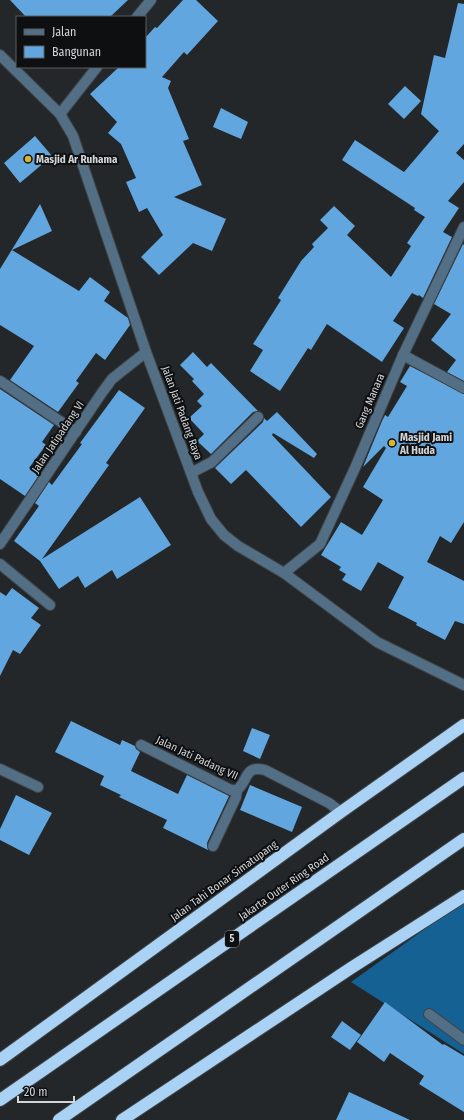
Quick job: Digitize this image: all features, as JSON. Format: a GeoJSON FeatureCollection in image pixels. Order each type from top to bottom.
{"type":"FeatureCollection","features":[{"type":"Feature","properties":{"kind":"highway","name":"Jalan Tahi Bonar Simatupang"},"geometry":{"type":"LineString","coordinates":[[0,1060],[341,812],[464,725]]}},
{"type":"Feature","properties":{"kind":"highway","name":"Jakarta Outer Ring Road"},"geometry":{"type":"LineString","coordinates":[[0,1100],[464,778]]}},
{"type":"Feature","properties":{"kind":"highway"},"geometry":{"type":"LineString","coordinates":[[59,1120],[464,839]]}},
{"type":"Feature","properties":{"kind":"highway"},"geometry":{"type":"LineString","coordinates":[[122,1120],[344,972],[464,896]]}},
{"type":"Feature","properties":{"kind":"street"},"geometry":{"type":"LineString","coordinates":[[138,16],[151,0]]}},
{"type":"Feature","properties":{"kind":"street","name":"Jalan Jati Padang Raya"},"geometry":{"type":"LineString","coordinates":[[0,54],[60,114],[73,136],[146,352],[190,473],[215,525],[238,546],[284,573],[377,642],[462,684]]}},
{"type":"Feature","properties":{"kind":"street"},"geometry":{"type":"LineString","coordinates":[[60,114],[96,68]]}},
{"type":"Feature","properties":{"kind":"street","name":"Gang Manara"},"geometry":{"type":"LineString","coordinates":[[284,573],[320,544],[355,468],[402,355],[461,240],[464,227]]}},
{"type":"Feature","properties":{"kind":"street","name":"Jalan Jatipadang VI"},"geometry":{"type":"LineString","coordinates":[[0,544],[112,379],[146,352]]}},
{"type":"Feature","properties":{"kind":"street"},"geometry":{"type":"LineString","coordinates":[[402,355],[464,388]]}},
{"type":"Feature","properties":{"kind":"street"},"geometry":{"type":"LineString","coordinates":[[0,381],[76,432]]}},
{"type":"Feature","properties":{"kind":"street"},"geometry":{"type":"LineString","coordinates":[[190,473],[212,462],[258,417]]}},
{"type":"Feature","properties":{"kind":"street"},"geometry":{"type":"LineString","coordinates":[[0,564],[50,605]]}},
{"type":"Feature","properties":{"kind":"street","name":"Jalan Jati Padang VII"},"geometry":{"type":"LineString","coordinates":[[141,745],[231,790],[237,790],[241,787],[248,772],[252,769],[265,770],[329,803],[341,812]]}},
{"type":"Feature","properties":{"kind":"street"},"geometry":{"type":"LineString","coordinates":[[0,768],[38,787]]}},
{"type":"Feature","properties":{"kind":"street"},"geometry":{"type":"LineString","coordinates":[[213,846],[236,797],[237,790]]}},
{"type":"Feature","properties":{"kind":"street"},"geometry":{"type":"LineString","coordinates":[[429,1014],[464,1040]]}},
{"type":"Feature","properties":{"kind":"shaded area"},"geometry":{"type":"Polygon","coordinates":[[[464,901],[464,1054],[351,982],[464,901]]]}},
{"type":"Feature","properties":{"kind":"building"},"geometry":{"type":"Polygon","coordinates":[[[10,0],[128,0],[111,16],[25,16],[10,0]]]}},
{"type":"Feature","properties":{"kind":"building"},"geometry":{"type":"Polygon","coordinates":[[[183,0],[196,0],[218,21],[187,55],[184,52],[162,77],[171,81],[168,88],[189,139],[183,141],[202,185],[174,197],[226,219],[212,251],[193,243],[159,275],[141,257],[163,235],[147,208],[139,212],[126,182],[136,178],[121,144],[108,133],[117,122],[90,94],[118,68],[146,68],[146,37],[155,27],[157,28],[183,0]]]}},
{"type":"Feature","properties":{"kind":"building"},"geometry":{"type":"Polygon","coordinates":[[[458,3],[464,4],[464,144],[456,153],[464,160],[464,182],[448,201],[459,208],[443,232],[452,237],[423,298],[412,293],[393,321],[404,328],[382,362],[327,324],[311,350],[308,348],[280,391],[250,371],[263,350],[253,344],[281,300],[278,298],[301,261],[314,247],[312,244],[328,228],[320,220],[334,206],[355,226],[347,235],[391,277],[411,246],[407,243],[425,217],[414,210],[415,208],[342,160],[355,140],[404,172],[439,131],[421,114],[434,55],[445,58],[458,3]]]}},
{"type":"Feature","properties":{"kind":"building"},"geometry":{"type":"Polygon","coordinates":[[[405,86],[421,101],[404,119],[388,104],[405,86]]]}},
{"type":"Feature","properties":{"kind":"building"},"geometry":{"type":"Polygon","coordinates":[[[221,108],[248,122],[241,139],[213,127],[221,108]]]}},
{"type":"Feature","properties":{"kind":"building","name":"Masjid Ar Ruhama"},"geometry":{"type":"Polygon","coordinates":[[[35,136],[52,156],[20,183],[4,163],[35,136]]]}},
{"type":"Feature","properties":{"kind":"building"},"geometry":{"type":"Polygon","coordinates":[[[40,204],[52,231],[12,250],[79,291],[90,277],[110,292],[104,301],[128,318],[130,325],[105,360],[96,353],[76,381],[79,383],[58,412],[10,380],[34,346],[0,325],[0,269],[40,204]]]}},
{"type":"Feature","properties":{"kind":"building"},"geometry":{"type":"Polygon","coordinates":[[[463,244],[464,381],[447,372],[456,360],[431,340],[451,314],[434,304],[463,244]]]}},
{"type":"Feature","properties":{"kind":"building"},"geometry":{"type":"Polygon","coordinates":[[[193,352],[207,367],[211,363],[258,411],[253,412],[211,454],[197,441],[204,434],[189,418],[202,406],[197,401],[204,394],[192,381],[194,379],[180,365],[193,352]]]}},
{"type":"Feature","properties":{"kind":"building"},"geometry":{"type":"Polygon","coordinates":[[[410,366],[464,394],[464,522],[451,543],[440,536],[427,562],[464,581],[464,624],[455,621],[445,640],[388,608],[404,577],[378,562],[361,591],[342,580],[346,574],[339,570],[341,567],[321,555],[341,522],[362,535],[383,500],[363,487],[386,448],[384,446],[363,467],[385,415],[388,417],[407,386],[400,382],[410,366]]]}},
{"type":"Feature","properties":{"kind":"building"},"geometry":{"type":"Polygon","coordinates":[[[0,389],[54,425],[42,442],[46,445],[29,468],[39,475],[25,496],[0,479],[0,389]]]}},
{"type":"Feature","properties":{"kind":"building"},"geometry":{"type":"Polygon","coordinates":[[[119,390],[145,408],[106,463],[109,465],[42,559],[140,497],[171,545],[117,579],[112,570],[85,588],[78,576],[59,589],[40,561],[14,541],[39,506],[35,503],[49,482],[52,485],[82,444],[80,443],[119,390]]]}},
{"type":"Feature","properties":{"kind":"building"},"geometry":{"type":"Polygon","coordinates":[[[277,412],[317,454],[314,458],[273,433],[272,435],[331,497],[301,527],[246,470],[231,484],[215,468],[263,422],[264,418],[267,421],[277,412]]]}},
{"type":"Feature","properties":{"kind":"building"},"geometry":{"type":"Polygon","coordinates":[[[12,588],[39,608],[31,618],[41,625],[20,654],[13,650],[0,676],[0,592],[6,596],[12,588]]]}},
{"type":"Feature","properties":{"kind":"building"},"geometry":{"type":"Polygon","coordinates":[[[71,721],[120,745],[122,740],[135,746],[140,752],[131,771],[178,794],[187,775],[229,796],[207,843],[208,850],[163,828],[167,820],[119,797],[121,795],[100,785],[104,776],[55,752],[71,721]]]}},
{"type":"Feature","properties":{"kind":"building"},"geometry":{"type":"Polygon","coordinates":[[[252,728],[270,735],[260,759],[243,751],[252,728]]]}},
{"type":"Feature","properties":{"kind":"building"},"geometry":{"type":"Polygon","coordinates":[[[250,785],[302,807],[292,832],[240,810],[250,785]]]}},
{"type":"Feature","properties":{"kind":"building"},"geometry":{"type":"Polygon","coordinates":[[[16,795],[52,813],[29,855],[0,840],[0,829],[16,795]]]}},
{"type":"Feature","properties":{"kind":"building"},"geometry":{"type":"Polygon","coordinates":[[[385,1002],[443,1045],[444,1044],[464,1056],[464,1112],[419,1084],[424,1076],[390,1053],[384,1062],[357,1042],[385,1002]]]}},
{"type":"Feature","properties":{"kind":"building"},"geometry":{"type":"Polygon","coordinates":[[[342,1021],[361,1035],[350,1050],[331,1037],[342,1021]]]}},
{"type":"Feature","properties":{"kind":"building"},"geometry":{"type":"Polygon","coordinates":[[[349,1092],[410,1120],[336,1120],[349,1092]]]}},
{"type":"Feature","properties":{"kind":"place","name":"Masjid Ar Ruhama"},"geometry":{"type":"Point","coordinates":[28,159]}},
{"type":"Feature","properties":{"kind":"place","name":"Masjid Jami Al Huda"},"geometry":{"type":"Point","coordinates":[392,443]}}]}
